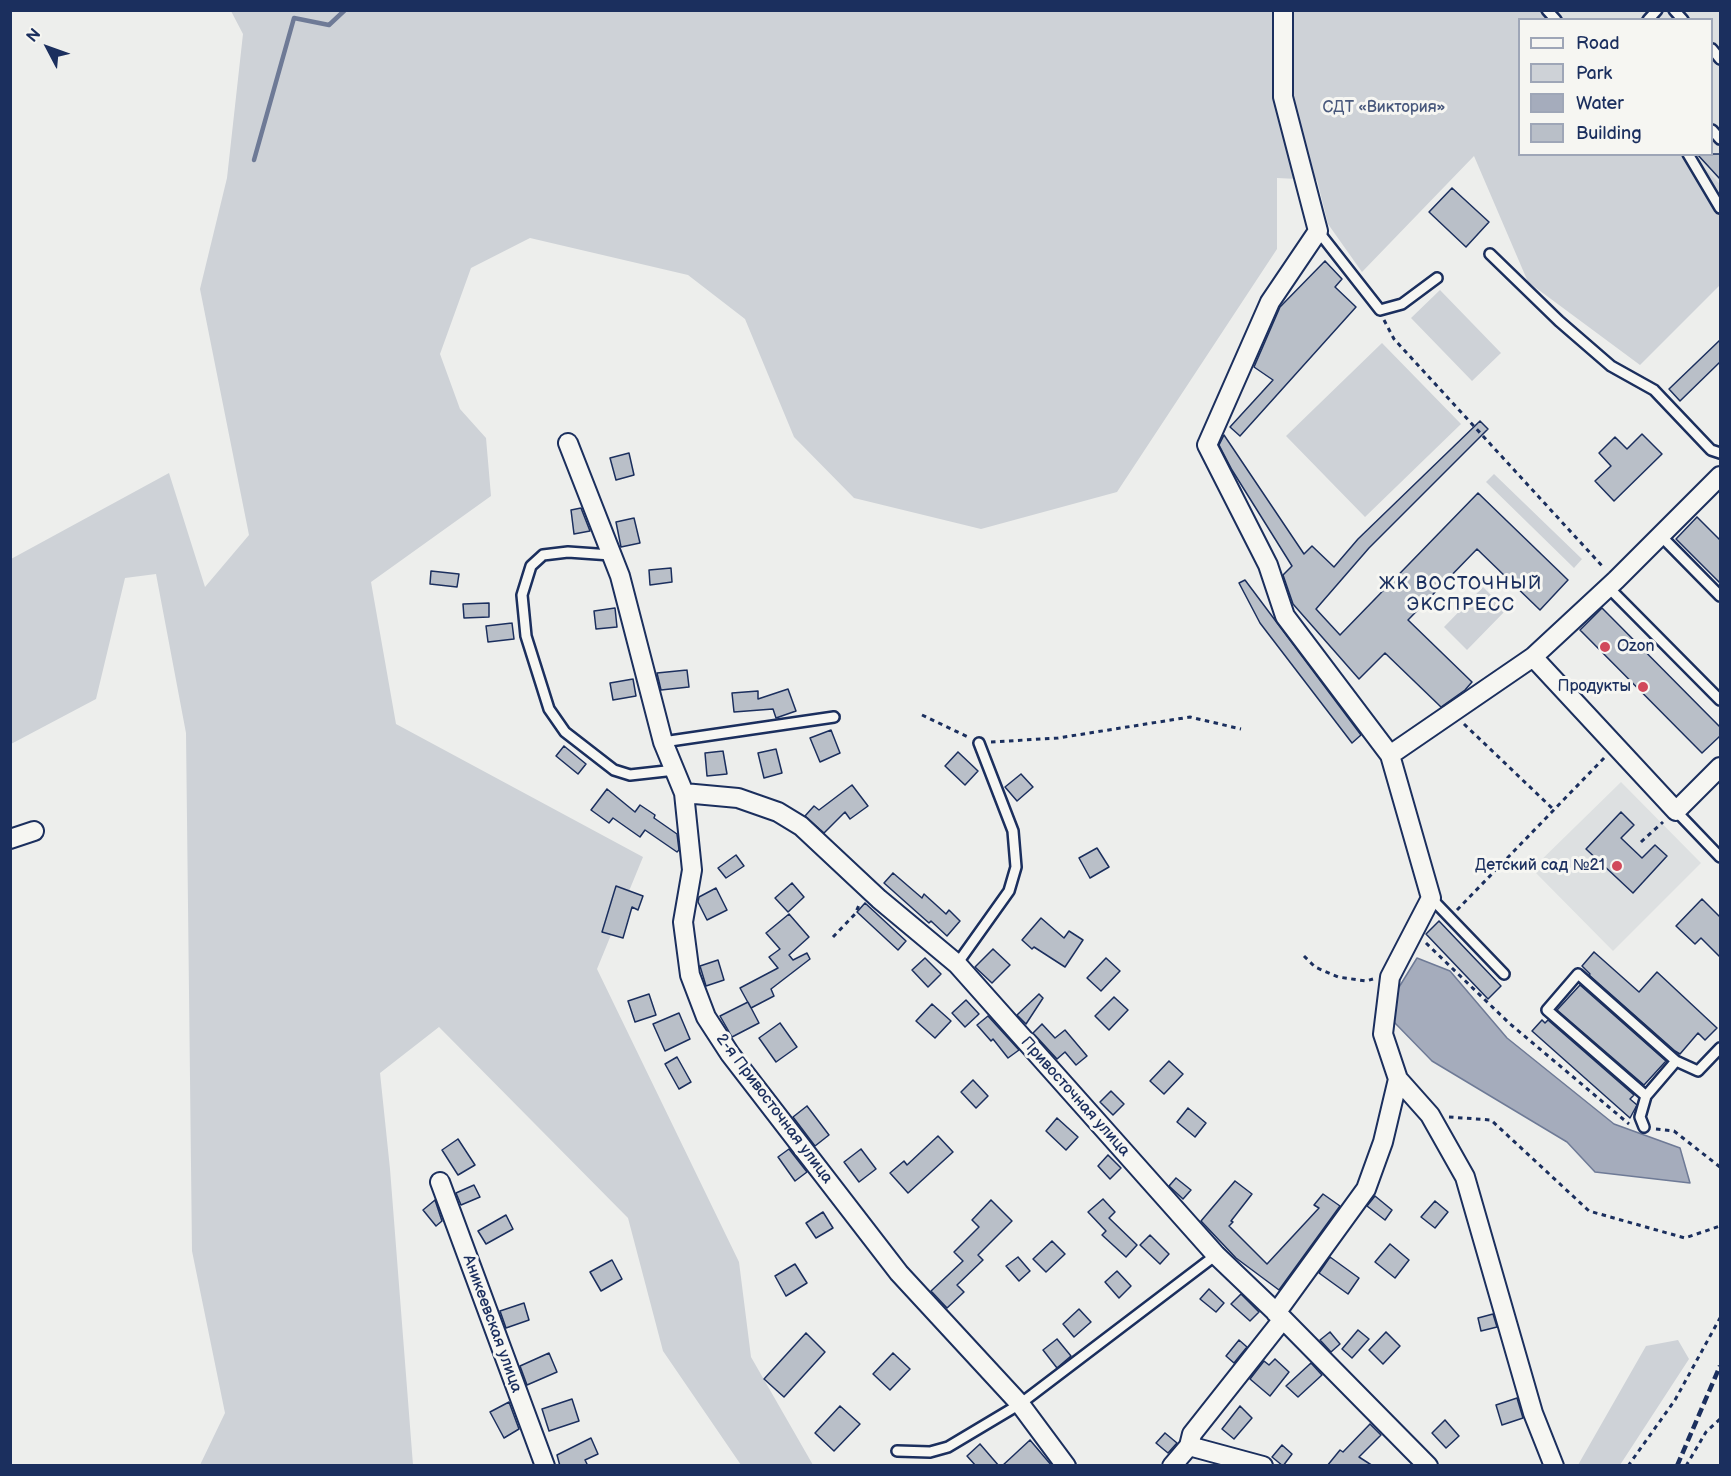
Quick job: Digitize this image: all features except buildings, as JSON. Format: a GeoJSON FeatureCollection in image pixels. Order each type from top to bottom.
{"type":"FeatureCollection","features":[{"type":"Feature","properties":{"kind":"street"},"geometry":{"type":"LineString","coordinates":[[1283,10],[1283,97],[1318,231],[1270,302],[1207,445],[1268,565],[1285,616],[1390,755],[1431,898],[1390,976],[1383,1034],[1398,1079],[1431,1116],[1466,1177],[1533,1413],[1554,1466]]}},
{"type":"Feature","properties":{"kind":"street","name":"2-я Привосточная улица"},"geometry":{"type":"LineString","coordinates":[[568,443],[620,576],[663,742],[684,793],[692,870],[683,922],[690,975],[706,1017],[730,1054],[899,1273],[1020,1404],[1066,1466]]}},
{"type":"Feature","properties":{"kind":"street"},"geometry":{"type":"LineString","coordinates":[[1390,755],[1533,657],[1612,584],[1720,476]]}},
{"type":"Feature","properties":{"kind":"street"},"geometry":{"type":"LineString","coordinates":[[1533,657],[1676,811],[1720,767]]}},
{"type":"Feature","properties":{"kind":"street","name":"Привосточная улица"},"geometry":{"type":"LineString","coordinates":[[684,793],[738,798],[778,812],[801,826],[868,890],[957,964],[1216,1255],[1428,1466]]}},
{"type":"Feature","properties":{"kind":"street"},"geometry":{"type":"LineString","coordinates":[[10,839],[34,831]]}},
{"type":"Feature","properties":{"kind":"street"},"geometry":{"type":"LineString","coordinates":[[1172,1466],[1189,1446],[1192,1434],[1279,1316],[1366,1189],[1383,1142],[1398,1079]]}},
{"type":"Feature","properties":{"kind":"street","name":"Аникеевская улица"},"geometry":{"type":"LineString","coordinates":[[440,1182],[545,1466]]}},
{"type":"Feature","properties":{"kind":"street"},"geometry":{"type":"LineString","coordinates":[[1189,1446],[1263,1466]]}},
{"type":"Feature","properties":{"kind":"lane"},"geometry":{"type":"LineString","coordinates":[[1689,156],[1720,208]]}},
{"type":"Feature","properties":{"kind":"lane"},"geometry":{"type":"LineString","coordinates":[[1318,231],[1380,310],[1402,304],[1437,278]]}},
{"type":"Feature","properties":{"kind":"lane"},"geometry":{"type":"LineString","coordinates":[[1490,254],[1559,321],[1611,366],[1654,390],[1711,450],[1720,453]]}},
{"type":"Feature","properties":{"kind":"lane"},"geometry":{"type":"LineString","coordinates":[[1661,536],[1720,596]]}},
{"type":"Feature","properties":{"kind":"lane"},"geometry":{"type":"LineString","coordinates":[[610,555],[560,553],[543,555],[531,566],[522,595],[526,636],[549,709],[565,732],[614,770],[630,775],[675,770]]}},
{"type":"Feature","properties":{"kind":"lane"},"geometry":{"type":"LineString","coordinates":[[1612,584],[1720,700]]}},
{"type":"Feature","properties":{"kind":"lane"},"geometry":{"type":"LineString","coordinates":[[663,742],[834,717]]}},
{"type":"Feature","properties":{"kind":"lane"},"geometry":{"type":"LineString","coordinates":[[957,964],[1009,891],[1016,867],[1013,831],[979,743]]}},
{"type":"Feature","properties":{"kind":"lane"},"geometry":{"type":"LineString","coordinates":[[1676,811],[1720,857]]}},
{"type":"Feature","properties":{"kind":"lane"},"geometry":{"type":"LineString","coordinates":[[1431,898],[1504,974]]}},
{"type":"Feature","properties":{"kind":"lane"},"geometry":{"type":"LineString","coordinates":[[1646,1096],[1547,1010],[1578,974],[1676,1062],[1698,1071],[1720,1048]]}},
{"type":"Feature","properties":{"kind":"lane"},"geometry":{"type":"LineString","coordinates":[[1644,1127],[1640,1117],[1646,1096],[1676,1062]]}},
{"type":"Feature","properties":{"kind":"lane"},"geometry":{"type":"LineString","coordinates":[[897,1451],[930,1452],[948,1447],[1020,1404],[1216,1255]]}},
{"type":"Feature","properties":{"kind":"path"},"geometry":{"type":"LineString","coordinates":[[1380,310],[1394,339],[1612,584]]}},
{"type":"Feature","properties":{"kind":"path"},"geometry":{"type":"LineString","coordinates":[[1452,712],[1554,810]]}},
{"type":"Feature","properties":{"kind":"path"},"geometry":{"type":"LineString","coordinates":[[922,715],[979,743],[1058,738],[1190,717],[1241,729]]}},
{"type":"Feature","properties":{"kind":"path"},"geometry":{"type":"LineString","coordinates":[[1450,918],[1615,746]]}},
{"type":"Feature","properties":{"kind":"path"},"geometry":{"type":"LineString","coordinates":[[1641,842],[1676,811]]}},
{"type":"Feature","properties":{"kind":"path"},"geometry":{"type":"LineString","coordinates":[[833,937],[855,914],[868,890]]}},
{"type":"Feature","properties":{"kind":"path"},"geometry":{"type":"LineString","coordinates":[[1413,932],[1437,951],[1509,1023],[1631,1125],[1674,1131],[1720,1167]]}},
{"type":"Feature","properties":{"kind":"path"},"geometry":{"type":"LineString","coordinates":[[1304,956],[1315,967],[1338,977],[1366,981],[1390,976]]}},
{"type":"Feature","properties":{"kind":"path"},"geometry":{"type":"LineString","coordinates":[[1431,1116],[1491,1120],[1589,1211],[1685,1238],[1720,1226]]}},
{"type":"Feature","properties":{"kind":"path"},"geometry":{"type":"LineString","coordinates":[[1628,1466],[1675,1400],[1720,1318]]}},
{"type":"Feature","properties":{"kind":"path"},"geometry":{"type":"LineString","coordinates":[[1686,1466],[1706,1432],[1720,1419]]}},
{"type":"Feature","properties":{"kind":"shaded area"},"geometry":{"type":"Polygon","coordinates":[[[1555,11],[1720,11],[1720,184],[1693,156],[1713,156],[1713,18],[1562,18],[1555,11]]]}},
{"type":"Feature","properties":{"kind":"shaded area","name":"Детский сад №21"},"geometry":{"type":"Polygon","coordinates":[[[1621,782],[1701,863],[1613,951],[1532,869],[1621,782]]]}},
{"type":"Feature","properties":{"kind":"green space","name":"СДТ «Виктория»"},"geometry":{"type":"Polygon","coordinates":[[[231,11],[1555,11],[1562,18],[1518,18],[1518,156],[1693,156],[1720,184],[1720,285],[1640,365],[1528,282],[1474,156],[1362,272],[1328,224],[1317,180],[1277,178],[1277,249],[1117,492],[981,529],[854,498],[794,437],[745,319],[688,275],[530,238],[471,268],[440,354],[460,409],[486,438],[491,496],[371,582],[396,724],[643,857],[597,969],[739,1262],[751,1357],[813,1465],[741,1465],[663,1351],[628,1218],[439,1027],[380,1073],[390,1169],[413,1465],[200,1465],[225,1413],[192,1251],[186,733],[156,574],[125,578],[96,699],[11,744],[11,559],[169,473],[205,587],[249,535],[200,289],[227,178],[243,34],[231,11]]]}},
{"type":"Feature","properties":{"kind":"green space"},"geometry":{"type":"Polygon","coordinates":[[[1440,290],[1501,353],[1472,381],[1411,318],[1440,290]]]}},
{"type":"Feature","properties":{"kind":"green space"},"geometry":{"type":"Polygon","coordinates":[[[1382,343],[1461,424],[1365,517],[1286,436],[1382,343]]]}},
{"type":"Feature","properties":{"kind":"green space"},"geometry":{"type":"Polygon","coordinates":[[[1494,474],[1582,559],[1574,568],[1486,482],[1494,474]]]}},
{"type":"Feature","properties":{"kind":"green space"},"geometry":{"type":"Polygon","coordinates":[[[1483,587],[1506,610],[1467,650],[1444,627],[1483,587]]]}},
{"type":"Feature","properties":{"kind":"green space"},"geometry":{"type":"Polygon","coordinates":[[[1678,1340],[1689,1359],[1620,1465],[1578,1465],[1646,1346],[1678,1340]]]}},
{"type":"Feature","properties":{"kind":"water"},"geometry":{"type":"Polygon","coordinates":[[[1417,958],[1450,971],[1507,1038],[1614,1124],[1680,1148],[1690,1183],[1595,1172],[1567,1142],[1432,1061],[1394,1022],[1396,992],[1417,958]]]}},
{"type":"Feature","properties":{"kind":"waterway"},"geometry":{"type":"LineString","coordinates":[[254,160],[294,18],[329,25],[345,10]]}},
{"type":"Feature","properties":{"kind":"railway"},"geometry":{"type":"LineString","coordinates":[[1677,1466],[1720,1366]]}},
{"type":"Feature","properties":{"kind":"place","name":"Ozon"},"geometry":{"type":"Point","coordinates":[1605,647]}},
{"type":"Feature","properties":{"kind":"place","name":"Продукты"},"geometry":{"type":"Point","coordinates":[1643,687]}},
{"type":"Feature","properties":{"kind":"place","name":"Детский сад №21"},"geometry":{"type":"Point","coordinates":[1617,866]}},
{"type":"Feature","properties":{"kind":"district","name":"ЖК ВОСТОЧНЫЙ ЭКСПРЕСС"},"geometry":{"type":"Point","coordinates":[1461,594]}}]}
